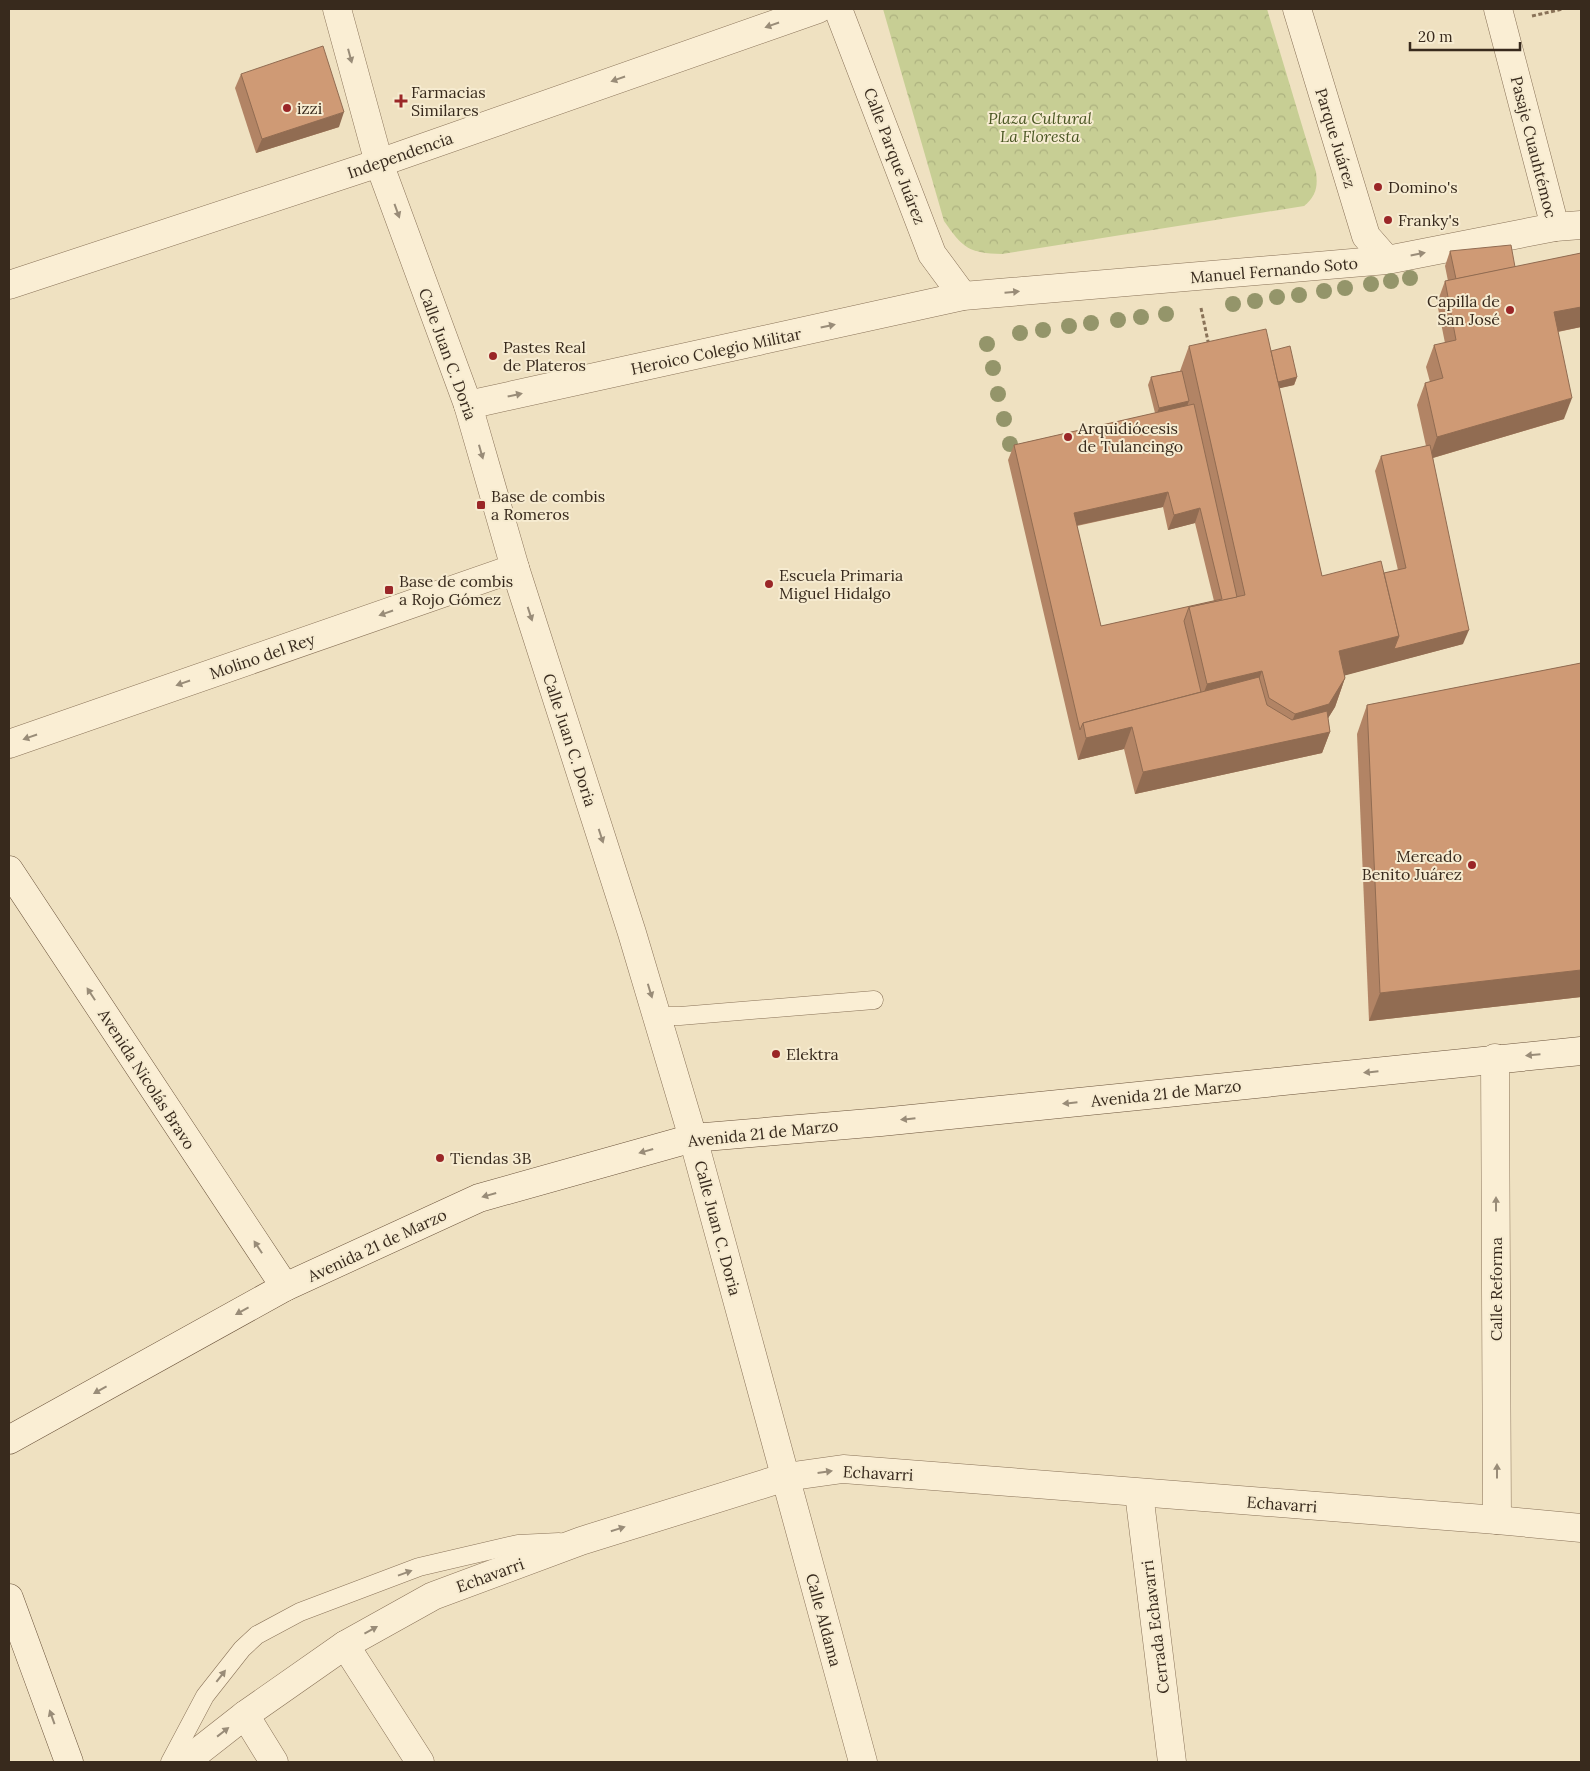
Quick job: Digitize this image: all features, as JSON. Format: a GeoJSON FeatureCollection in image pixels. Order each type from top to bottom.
{"type":"FeatureCollection","features":[{"type":"Feature","properties":{"kind":"street","name":"Calle Juan C. Doria"},"geometry":{"type":"LineString","coordinates":[[337,9],[379,163],[468,405],[515,568],[632,933],[693,1138],[786,1477]]}},
{"type":"Feature","properties":{"kind":"street","name":"Independencia"},"geometry":{"type":"LineString","coordinates":[[9,284],[379,163],[818,9]]}},
{"type":"Feature","properties":{"kind":"street","name":"Calle Parque Juárez"},"geometry":{"type":"LineString","coordinates":[[838,9],[932,254],[964,296]]}},
{"type":"Feature","properties":{"kind":"street","name":"Parque Juárez"},"geometry":{"type":"LineString","coordinates":[[1297,9],[1366,236],[1387,260]]}},
{"type":"Feature","properties":{"kind":"street","name":"Pasaje Cuauhtémoc"},"geometry":{"type":"LineString","coordinates":[[1498,9],[1568,226]]}},
{"type":"Feature","properties":{"kind":"street","name":"Manuel Fernando Soto"},"geometry":{"type":"LineString","coordinates":[[964,296],[1387,260],[1568,226]]}},
{"type":"Feature","properties":{"kind":"street","name":"Heroico Colegio Militar"},"geometry":{"type":"LineString","coordinates":[[468,405],[964,296]]}},
{"type":"Feature","properties":{"kind":"street","name":"Molino del Rey"},"geometry":{"type":"LineString","coordinates":[[9,744],[515,568]]}},
{"type":"Feature","properties":{"kind":"street","name":"Avenida Nicolás Bravo"},"geometry":{"type":"LineString","coordinates":[[9,870],[284,1287]]}},
{"type":"Feature","properties":{"kind":"street","name":"Avenida 21 de Marzo"},"geometry":{"type":"LineString","coordinates":[[9,1440],[284,1287],[479,1198],[693,1138],[901,1120],[1495,1058],[1581,1051]]}},
{"type":"Feature","properties":{"kind":"street","name":"Calle Reforma"},"geometry":{"type":"LineString","coordinates":[[1495,1058],[1497,1520]]}},
{"type":"Feature","properties":{"kind":"street","name":"Echavarri"},"geometry":{"type":"LineString","coordinates":[[185,1762],[245,1715],[344,1645],[433,1596],[582,1541],[786,1477],[843,1469],[1581,1528]]}},
{"type":"Feature","properties":{"kind":"street","name":"Calle Aldama"},"geometry":{"type":"LineString","coordinates":[[786,1477],[863,1762]]}},
{"type":"Feature","properties":{"kind":"street","name":"Cerrada Echavarri"},"geometry":{"type":"LineString","coordinates":[[1139,1493],[1172,1762]]}},
{"type":"Feature","properties":{"kind":"street"},"geometry":{"type":"LineString","coordinates":[[9,1598],[69,1762]]}},
{"type":"Feature","properties":{"kind":"street"},"geometry":{"type":"LineString","coordinates":[[344,1645],[420,1762]]}},
{"type":"Feature","properties":{"kind":"street"},"geometry":{"type":"LineString","coordinates":[[245,1715],[274,1762]]}},
{"type":"Feature","properties":{"kind":"lane"},"geometry":{"type":"LineString","coordinates":[[657,1016],[680,1016],[874,1000]]}},
{"type":"Feature","properties":{"kind":"lane"},"geometry":{"type":"LineString","coordinates":[[170,1762],[205,1696],[242,1649],[257,1635],[266,1630],[300,1612],[419,1567],[518,1544],[582,1541]]}},
{"type":"Feature","properties":{"kind":"path"},"geometry":{"type":"LineString","coordinates":[[1200,307],[1209,349]]}},
{"type":"Feature","properties":{"kind":"green space","name":"Plaza Cultural La Floresta"},"geometry":{"type":"Polygon","coordinates":[[[883,9],[1267,9],[1316,172],[1317,182],[1314,195],[1304,206],[1002,254],[981,252],[967,247],[956,237],[944,221],[883,9]]]}},
{"type":"Feature","properties":{"kind":"building","name":"izzi"},"geometry":{"type":"Polygon","coordinates":[[[323,46],[344,112],[262,139],[241,74],[323,46]]]}},
{"type":"Feature","properties":{"kind":"building"},"geometry":{"type":"Polygon","coordinates":[[[1511,245],[1515,267],[1456,279],[1450,251],[1511,245]]]}},
{"type":"Feature","properties":{"kind":"building"},"geometry":{"type":"Polygon","coordinates":[[[1581,253],[1581,307],[1554,312],[1572,398],[1437,437],[1425,383],[1443,378],[1434,345],[1456,340],[1445,281],[1581,253]]]}},
{"type":"Feature","properties":{"kind":"building"},"geometry":{"type":"Polygon","coordinates":[[[1266,329],[1322,576],[1381,561],[1399,636],[1339,651],[1345,678],[1329,704],[1295,714],[1269,698],[1262,671],[1207,684],[1189,607],[1245,595],[1189,346],[1266,329]]]}},
{"type":"Feature","properties":{"kind":"building"},"geometry":{"type":"Polygon","coordinates":[[[1290,346],[1297,377],[1278,382],[1271,351],[1290,346]]]}},
{"type":"Feature","properties":{"kind":"building"},"geometry":{"type":"Polygon","coordinates":[[[1182,371],[1189,401],[1159,408],[1151,377],[1182,371]]]}},
{"type":"Feature","properties":{"kind":"building"},"geometry":{"type":"Polygon","coordinates":[[[1194,404],[1237,597],[1189,607],[1184,621],[1201,692],[1083,723],[1080,730],[1014,445],[1194,404]],[[1168,492],[1074,513],[1101,626],[1222,599],[1200,508],[1174,515],[1168,492]]]}},
{"type":"Feature","properties":{"kind":"building"},"geometry":{"type":"Polygon","coordinates":[[[1430,445],[1469,630],[1394,649],[1399,636],[1384,573],[1406,568],[1381,456],[1430,445]]]}},
{"type":"Feature","properties":{"kind":"building","name":"Mercado Benito Juárez"},"geometry":{"type":"Polygon","coordinates":[[[1581,663],[1581,970],[1380,993],[1367,705],[1581,663]]]}},
{"type":"Feature","properties":{"kind":"building"},"geometry":{"type":"Polygon","coordinates":[[[1259,677],[1267,705],[1292,720],[1327,711],[1330,732],[1143,772],[1132,727],[1086,738],[1083,723],[1259,677]]]}},
{"type":"Feature","properties":{"kind":"place","name":"Farmacias Similares"},"geometry":{"type":"Point","coordinates":[401,101]}},
{"type":"Feature","properties":{"kind":"place","name":"izzi"},"geometry":{"type":"Point","coordinates":[287,108]}},
{"type":"Feature","properties":{"kind":"place","name":"Domino's"},"geometry":{"type":"Point","coordinates":[1378,187]}},
{"type":"Feature","properties":{"kind":"place","name":"Franky's"},"geometry":{"type":"Point","coordinates":[1388,220]}},
{"type":"Feature","properties":{"kind":"place","name":"Capilla de San José"},"geometry":{"type":"Point","coordinates":[1510,310]}},
{"type":"Feature","properties":{"kind":"place","name":"Pastes Real de Plateros"},"geometry":{"type":"Point","coordinates":[493,356]}},
{"type":"Feature","properties":{"kind":"place","name":"Arquidiócesis de Tulancingo"},"geometry":{"type":"Point","coordinates":[1068,437]}},
{"type":"Feature","properties":{"kind":"place","name":"Base de combis a Romeros"},"geometry":{"type":"Point","coordinates":[481,505]}},
{"type":"Feature","properties":{"kind":"place","name":"Escuela Primaria Miguel Hidalgo"},"geometry":{"type":"Point","coordinates":[769,584]}},
{"type":"Feature","properties":{"kind":"place","name":"Base de combis a Rojo Gómez"},"geometry":{"type":"Point","coordinates":[389,590]}},
{"type":"Feature","properties":{"kind":"place","name":"Mercado Benito Juárez"},"geometry":{"type":"Point","coordinates":[1472,865]}},
{"type":"Feature","properties":{"kind":"place","name":"Elektra"},"geometry":{"type":"Point","coordinates":[776,1054]}},
{"type":"Feature","properties":{"kind":"place","name":"Tiendas 3B"},"geometry":{"type":"Point","coordinates":[440,1158]}}]}
